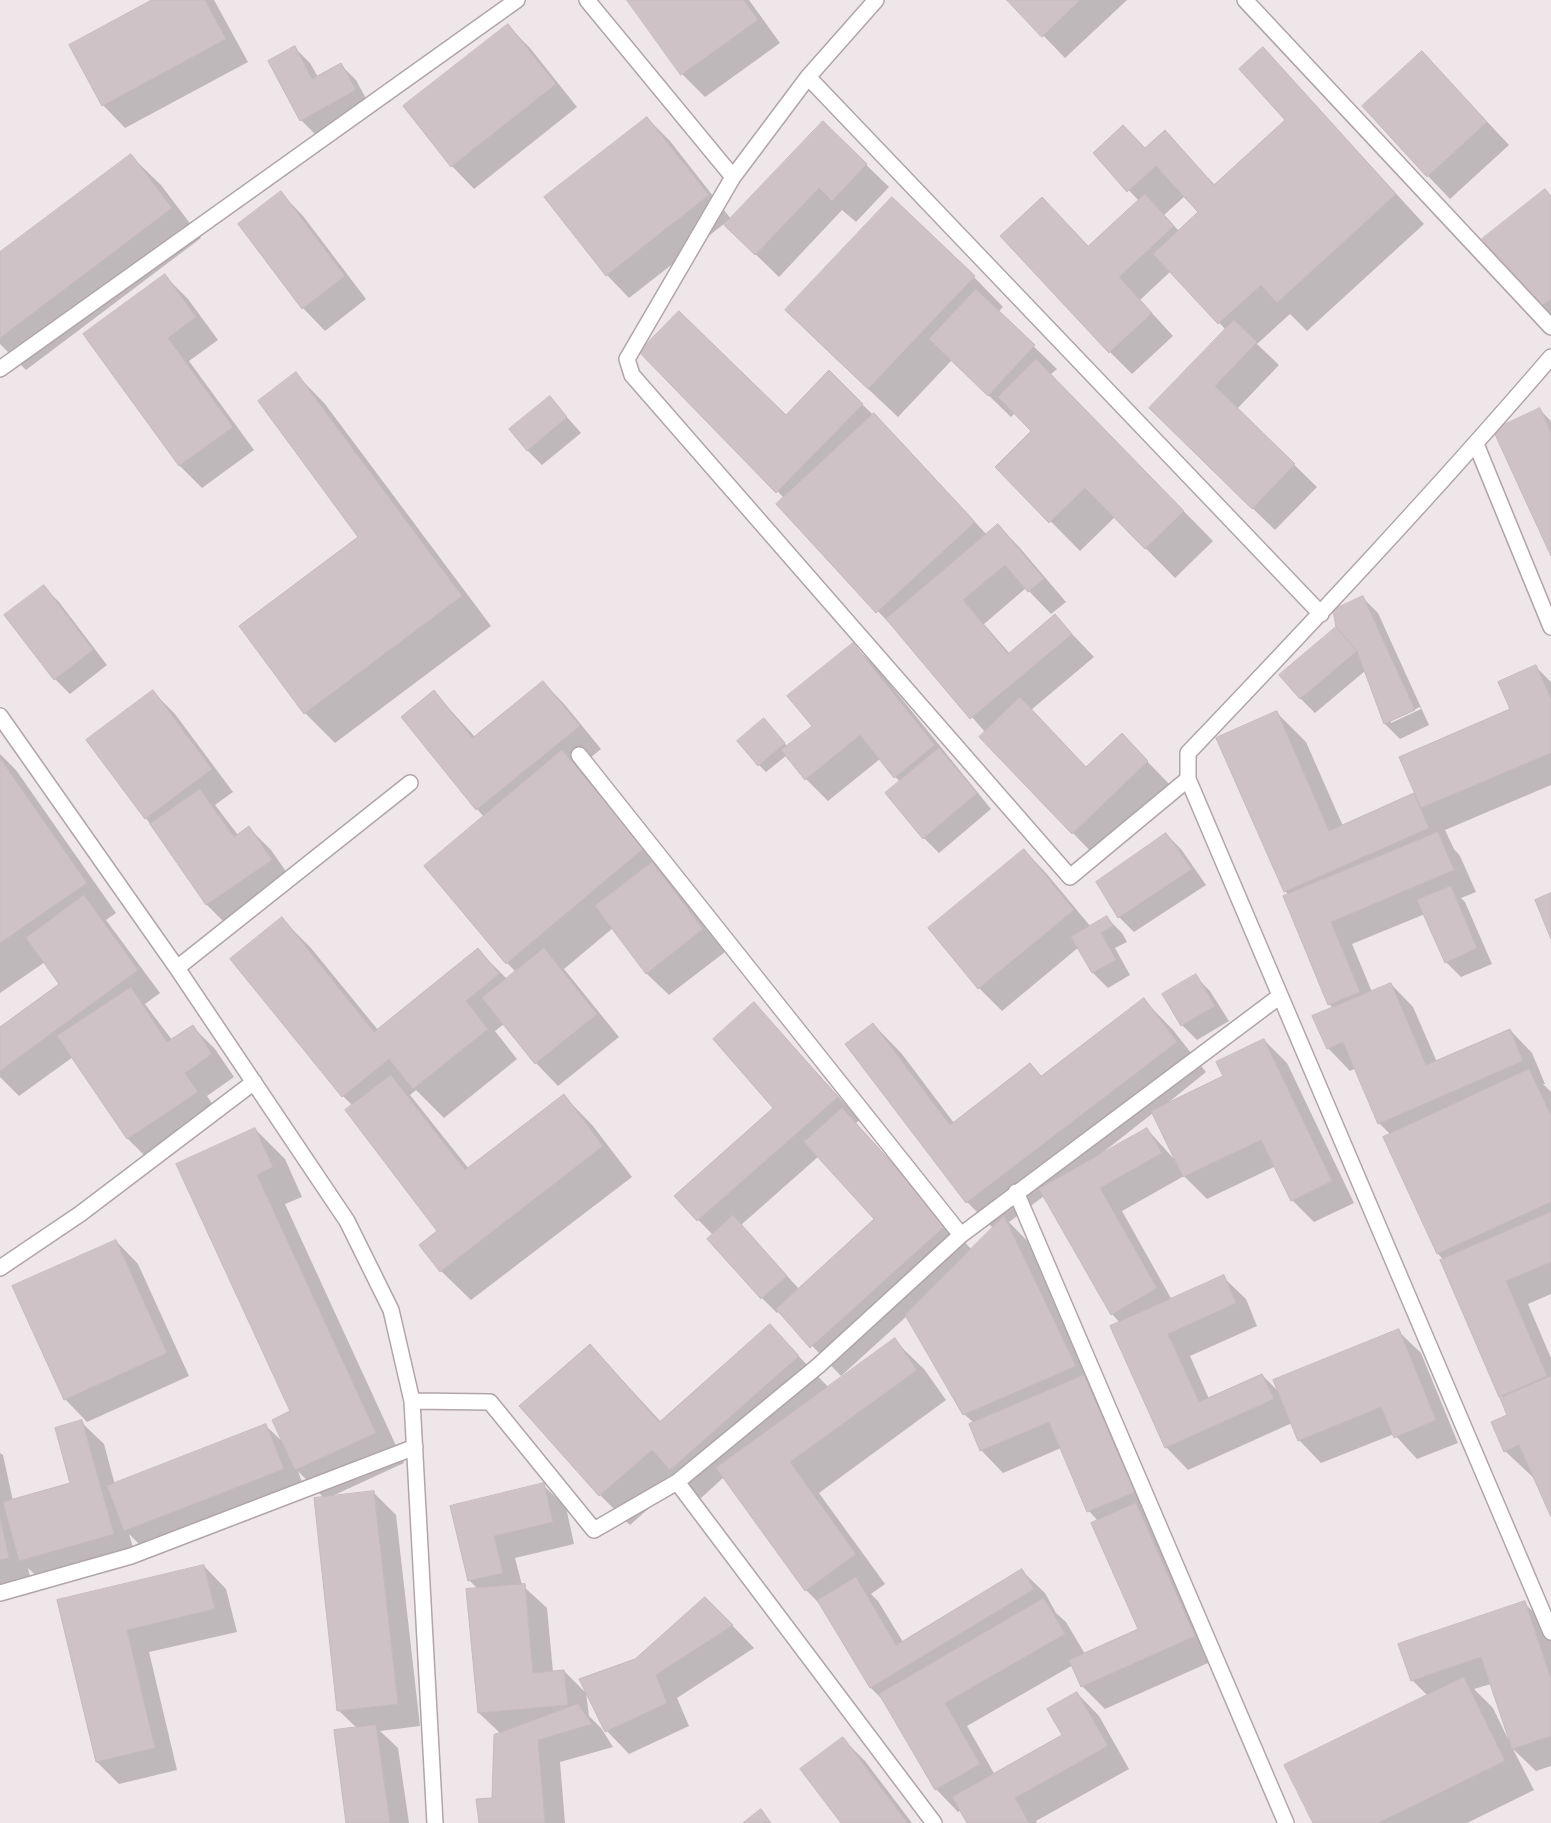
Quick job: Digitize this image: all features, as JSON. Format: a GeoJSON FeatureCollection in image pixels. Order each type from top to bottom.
{"type":"FeatureCollection","features":[{"type":"Feature","properties":{"kind":"street"},"geometry":{"type":"LineString","coordinates":[[0,369],[517,0]]}},
{"type":"Feature","properties":{"kind":"street"},"geometry":{"type":"LineString","coordinates":[[587,0],[734,177]]}},
{"type":"Feature","properties":{"kind":"street"},"geometry":{"type":"LineString","coordinates":[[876,0],[808,77],[734,177],[627,360],[632,374],[1070,877],[1188,778]]}},
{"type":"Feature","properties":{"kind":"street"},"geometry":{"type":"LineString","coordinates":[[1245,0],[1551,327]]}},
{"type":"Feature","properties":{"kind":"street"},"geometry":{"type":"LineString","coordinates":[[808,77],[1321,614]]}},
{"type":"Feature","properties":{"kind":"street"},"geometry":{"type":"LineString","coordinates":[[1551,357],[1476,444],[1321,614],[1188,753],[1188,778],[1551,1632]]}},
{"type":"Feature","properties":{"kind":"street"},"geometry":{"type":"LineString","coordinates":[[1476,444],[1551,627]]}},
{"type":"Feature","properties":{"kind":"street"},"geometry":{"type":"LineString","coordinates":[[0,716],[177,968],[347,1221],[391,1310],[412,1401],[435,1823]]}},
{"type":"Feature","properties":{"kind":"street"},"geometry":{"type":"LineString","coordinates":[[578,755],[961,1235]]}},
{"type":"Feature","properties":{"kind":"street"},"geometry":{"type":"LineString","coordinates":[[177,968],[410,783]]}},
{"type":"Feature","properties":{"kind":"street"},"geometry":{"type":"LineString","coordinates":[[412,1401],[490,1402],[594,1530],[677,1482],[818,1366],[961,1235],[1280,996]]}},
{"type":"Feature","properties":{"kind":"street"},"geometry":{"type":"LineString","coordinates":[[0,1268],[80,1214],[254,1082]]}},
{"type":"Feature","properties":{"kind":"street"},"geometry":{"type":"LineString","coordinates":[[1016,1192],[1286,1823]]}},
{"type":"Feature","properties":{"kind":"street"},"geometry":{"type":"LineString","coordinates":[[0,1593],[130,1556],[415,1447]]}},
{"type":"Feature","properties":{"kind":"street"},"geometry":{"type":"LineString","coordinates":[[677,1482],[934,1823]]}},
{"type":"Feature","properties":{"kind":"building"},"geometry":{"type":"Polygon","coordinates":[[[152,0],[205,0],[226,39],[102,106],[69,45],[152,0]]]}},
{"type":"Feature","properties":{"kind":"building"},"geometry":{"type":"Polygon","coordinates":[[[627,0],[744,0],[758,20],[681,75],[627,0]]]}},
{"type":"Feature","properties":{"kind":"building"},"geometry":{"type":"Polygon","coordinates":[[[1007,0],[1080,0],[1042,37],[1007,0]]]}},
{"type":"Feature","properties":{"kind":"building"},"geometry":{"type":"Polygon","coordinates":[[[508,24],[556,84],[451,167],[403,106],[508,24]]]}},
{"type":"Feature","properties":{"kind":"building"},"geometry":{"type":"Polygon","coordinates":[[[295,46],[312,79],[341,63],[356,90],[300,121],[268,61],[295,46]]]}},
{"type":"Feature","properties":{"kind":"building"},"geometry":{"type":"Polygon","coordinates":[[[1263,47],[1396,194],[1277,303],[1261,285],[1218,324],[1153,254],[1198,212],[1156,166],[1127,192],[1093,153],[1123,125],[1145,148],[1165,130],[1214,185],[1285,120],[1239,69],[1263,47]]]}},
{"type":"Feature","properties":{"kind":"building"},"geometry":{"type":"Polygon","coordinates":[[[1422,51],[1487,122],[1427,177],[1362,106],[1422,51]]]}},
{"type":"Feature","properties":{"kind":"building"},"geometry":{"type":"Polygon","coordinates":[[[647,117],[709,195],[606,276],[544,197],[647,117]]]}},
{"type":"Feature","properties":{"kind":"building"},"geometry":{"type":"Polygon","coordinates":[[[823,121],[867,164],[832,201],[819,188],[755,255],[724,225],[823,121]]]}},
{"type":"Feature","properties":{"kind":"building"},"geometry":{"type":"Polygon","coordinates":[[[131,154],[172,208],[0,338],[0,252],[131,154]]]}},
{"type":"Feature","properties":{"kind":"building"},"geometry":{"type":"Polygon","coordinates":[[[1545,189],[1551,196],[1551,299],[1537,309],[1482,239],[1545,189]]]}},
{"type":"Feature","properties":{"kind":"building"},"geometry":{"type":"Polygon","coordinates":[[[281,191],[345,276],[302,309],[238,224],[281,191]]]}},
{"type":"Feature","properties":{"kind":"building"},"geometry":{"type":"Polygon","coordinates":[[[1145,194],[1174,226],[1119,277],[1152,313],[1109,353],[1000,236],[1042,197],[1088,246],[1145,194]]]}},
{"type":"Feature","properties":{"kind":"building"},"geometry":{"type":"Polygon","coordinates":[[[892,197],[975,276],[868,389],[785,310],[892,197]]]}},
{"type":"Feature","properties":{"kind":"building"},"geometry":{"type":"Polygon","coordinates":[[[165,274],[196,317],[168,338],[233,427],[179,466],[83,334],[165,274]]]}},
{"type":"Feature","properties":{"kind":"building"},"geometry":{"type":"Polygon","coordinates":[[[976,289],[1035,345],[988,396],[929,339],[976,289]]]}},
{"type":"Feature","properties":{"kind":"building"},"geometry":{"type":"Polygon","coordinates":[[[679,311],[786,415],[829,370],[863,404],[776,493],[639,352],[679,311]]]}},
{"type":"Feature","properties":{"kind":"building"},"geometry":{"type":"Polygon","coordinates":[[[1234,320],[1257,342],[1215,386],[1295,464],[1252,509],[1149,408],[1234,320]]]}},
{"type":"Feature","properties":{"kind":"building"},"geometry":{"type":"Polygon","coordinates":[[[1036,359],[1184,511],[1145,549],[1085,488],[1049,523],[995,467],[1031,431],[998,397],[1036,359]]]}},
{"type":"Feature","properties":{"kind":"building"},"geometry":{"type":"Polygon","coordinates":[[[296,372],[462,596],[304,714],[239,626],[358,537],[258,401],[296,372]]]}},
{"type":"Feature","properties":{"kind":"building"},"geometry":{"type":"Polygon","coordinates":[[[550,396],[567,417],[527,451],[509,429],[550,396]]]}},
{"type":"Feature","properties":{"kind":"building"},"geometry":{"type":"Polygon","coordinates":[[[1540,408],[1551,433],[1551,556],[1493,430],[1540,408]]]}},
{"type":"Feature","properties":{"kind":"building"},"geometry":{"type":"Polygon","coordinates":[[[874,413],[975,522],[876,613],[776,504],[874,413]]]}},
{"type":"Feature","properties":{"kind":"building"},"geometry":{"type":"Polygon","coordinates":[[[998,524],[1044,579],[1028,592],[1005,565],[963,600],[1008,654],[1055,614],[1072,634],[970,719],[886,619],[998,524]]]}},
{"type":"Feature","properties":{"kind":"building"},"geometry":{"type":"Polygon","coordinates":[[[44,585],[93,650],[54,680],[4,615],[44,585]]]}},
{"type":"Feature","properties":{"kind":"building"},"geometry":{"type":"Polygon","coordinates":[[[1363,596],[1415,710],[1384,724],[1357,651],[1336,627],[1333,610],[1363,596]]]}},
{"type":"Feature","properties":{"kind":"building"},"geometry":{"type":"Polygon","coordinates":[[[1336,627],[1357,651],[1300,699],[1279,675],[1336,627]]]}},
{"type":"Feature","properties":{"kind":"building"},"geometry":{"type":"Polygon","coordinates":[[[853,643],[935,745],[894,778],[860,735],[805,780],[781,750],[812,726],[787,696],[853,643]]]}},
{"type":"Feature","properties":{"kind":"building"},"geometry":{"type":"Polygon","coordinates":[[[1536,665],[1551,699],[1551,753],[1421,808],[1399,757],[1510,709],[1498,682],[1536,665]]]}},
{"type":"Feature","properties":{"kind":"building"},"geometry":{"type":"Polygon","coordinates":[[[543,681],[580,726],[476,810],[401,717],[434,690],[472,738],[543,681]]]}},
{"type":"Feature","properties":{"kind":"building"},"geometry":{"type":"Polygon","coordinates":[[[153,690],[212,769],[145,819],[86,740],[153,690]]]}},
{"type":"Feature","properties":{"kind":"building"},"geometry":{"type":"Polygon","coordinates":[[[1020,697],[1086,767],[1122,733],[1148,761],[1072,834],[979,737],[1020,697]]]}},
{"type":"Feature","properties":{"kind":"building"},"geometry":{"type":"Polygon","coordinates":[[[1277,711],[1329,831],[1414,793],[1429,828],[1284,892],[1216,738],[1277,711]]]}},
{"type":"Feature","properties":{"kind":"building"},"geometry":{"type":"Polygon","coordinates":[[[764,718],[785,743],[758,766],[737,741],[764,718]]]}},
{"type":"Feature","properties":{"kind":"building"},"geometry":{"type":"Polygon","coordinates":[[[939,748],[977,793],[923,839],[885,793],[939,748]]]}},
{"type":"Feature","properties":{"kind":"building"},"geometry":{"type":"Polygon","coordinates":[[[562,750],[644,848],[506,964],[424,866],[562,750]]]}},
{"type":"Feature","properties":{"kind":"building"},"geometry":{"type":"Polygon","coordinates":[[[0,758],[87,883],[0,943],[0,758]]]}},
{"type":"Feature","properties":{"kind":"building"},"geometry":{"type":"Polygon","coordinates":[[[200,789],[234,837],[249,826],[272,860],[206,905],[150,824],[200,789]]]}},
{"type":"Feature","properties":{"kind":"building"},"geometry":{"type":"Polygon","coordinates":[[[1438,832],[1454,870],[1331,922],[1360,992],[1328,1005],[1283,896],[1438,832]]]}},
{"type":"Feature","properties":{"kind":"building"},"geometry":{"type":"Polygon","coordinates":[[[1166,833],[1192,869],[1118,918],[1096,882],[1166,833]]]}},
{"type":"Feature","properties":{"kind":"building"},"geometry":{"type":"Polygon","coordinates":[[[1024,849],[1074,910],[978,989],[928,928],[1024,849]]]}},
{"type":"Feature","properties":{"kind":"building"},"geometry":{"type":"Polygon","coordinates":[[[652,862],[703,929],[646,974],[595,906],[652,862]]]}},
{"type":"Feature","properties":{"kind":"building"},"geometry":{"type":"Polygon","coordinates":[[[1451,886],[1477,948],[1445,963],[1417,900],[1451,886]]]}},
{"type":"Feature","properties":{"kind":"building"},"geometry":{"type":"Polygon","coordinates":[[[1551,893],[1551,939],[1535,900],[1551,893]]]}},
{"type":"Feature","properties":{"kind":"building"},"geometry":{"type":"Polygon","coordinates":[[[84,895],[138,970],[0,1071],[0,1027],[59,984],[26,938],[84,895]]]}},
{"type":"Feature","properties":{"kind":"building"},"geometry":{"type":"Polygon","coordinates":[[[1107,916],[1113,926],[1101,933],[1116,960],[1092,973],[1071,937],[1107,916]]]}},
{"type":"Feature","properties":{"kind":"building"},"geometry":{"type":"Polygon","coordinates":[[[282,917],[374,1032],[478,948],[499,974],[466,1001],[488,1029],[413,1089],[389,1059],[342,1097],[230,959],[282,917]]]}},
{"type":"Feature","properties":{"kind":"building"},"geometry":{"type":"Polygon","coordinates":[[[544,948],[597,1014],[535,1064],[482,998],[544,948]]]}},
{"type":"Feature","properties":{"kind":"building"},"geometry":{"type":"Polygon","coordinates":[[[1196,974],[1215,1006],[1181,1026],[1162,994],[1196,974]]]}},
{"type":"Feature","properties":{"kind":"building"},"geometry":{"type":"Polygon","coordinates":[[[1391,983],[1426,1065],[1510,1029],[1523,1061],[1378,1124],[1343,1042],[1327,1049],[1312,1016],[1391,983]]]}},
{"type":"Feature","properties":{"kind":"building"},"geometry":{"type":"Polygon","coordinates":[[[131,987],[167,1042],[193,1025],[212,1054],[185,1073],[198,1092],[127,1139],[57,1036],[131,987]]]}},
{"type":"Feature","properties":{"kind":"building"},"geometry":{"type":"Polygon","coordinates":[[[1144,998],[1177,1042],[966,1203],[845,1044],[873,1023],[950,1125],[1030,1063],[1041,1076],[1144,998]]]}},
{"type":"Feature","properties":{"kind":"building"},"geometry":{"type":"Polygon","coordinates":[[[754,1002],[838,1097],[697,1221],[674,1196],[773,1108],[713,1039],[754,1002]]]}},
{"type":"Feature","properties":{"kind":"building"},"geometry":{"type":"Polygon","coordinates":[[[1264,1039],[1332,1181],[1291,1201],[1261,1140],[1183,1177],[1151,1111],[1223,1076],[1216,1062],[1264,1039]]]}},
{"type":"Feature","properties":{"kind":"building"},"geometry":{"type":"Polygon","coordinates":[[[1529,1069],[1551,1115],[1551,1202],[1437,1254],[1383,1137],[1529,1069]]]}},
{"type":"Feature","properties":{"kind":"building"},"geometry":{"type":"Polygon","coordinates":[[[391,1075],[465,1170],[564,1094],[603,1146],[440,1272],[419,1245],[437,1231],[345,1110],[391,1075]]]}},
{"type":"Feature","properties":{"kind":"building"},"geometry":{"type":"Polygon","coordinates":[[[842,1108],[947,1224],[810,1348],[776,1309],[874,1219],[804,1142],[842,1108]]]}},
{"type":"Feature","properties":{"kind":"building"},"geometry":{"type":"Polygon","coordinates":[[[255,1128],[273,1167],[257,1175],[376,1433],[295,1470],[272,1420],[290,1411],[176,1164],[255,1128]]]}},
{"type":"Feature","properties":{"kind":"building"},"geometry":{"type":"Polygon","coordinates":[[[1147,1128],[1162,1153],[1100,1188],[1157,1288],[1111,1315],[1039,1189],[1147,1128]]]}},
{"type":"Feature","properties":{"kind":"building"},"geometry":{"type":"Polygon","coordinates":[[[1551,1212],[1551,1262],[1506,1281],[1547,1376],[1499,1397],[1440,1260],[1551,1212]]]}},
{"type":"Feature","properties":{"kind":"building"},"geometry":{"type":"Polygon","coordinates":[[[733,1215],[787,1276],[761,1299],[707,1239],[733,1215]]]}},
{"type":"Feature","properties":{"kind":"building"},"geometry":{"type":"Polygon","coordinates":[[[1004,1216],[1076,1366],[963,1415],[905,1315],[1004,1216]]]}},
{"type":"Feature","properties":{"kind":"building"},"geometry":{"type":"Polygon","coordinates":[[[116,1240],[167,1353],[64,1400],[12,1286],[116,1240]]]}},
{"type":"Feature","properties":{"kind":"building"},"geometry":{"type":"Polygon","coordinates":[[[1224,1275],[1236,1303],[1168,1334],[1199,1402],[1262,1374],[1274,1399],[1165,1448],[1110,1326],[1224,1275]]]}},
{"type":"Feature","properties":{"kind":"building"},"geometry":{"type":"Polygon","coordinates":[[[770,1324],[799,1356],[670,1470],[652,1450],[599,1496],[519,1406],[590,1344],[659,1422],[770,1324]]]}},
{"type":"Feature","properties":{"kind":"building"},"geometry":{"type":"Polygon","coordinates":[[[1399,1329],[1436,1420],[1394,1438],[1381,1407],[1298,1441],[1273,1380],[1399,1329]]]}},
{"type":"Feature","properties":{"kind":"building"},"geometry":{"type":"Polygon","coordinates":[[[895,1338],[917,1370],[790,1462],[856,1554],[805,1591],[716,1468],[895,1338]]]}},
{"type":"Feature","properties":{"kind":"building"},"geometry":{"type":"Polygon","coordinates":[[[1084,1375],[1135,1492],[1087,1512],[1049,1422],[980,1451],[969,1424],[1084,1375]]]}},
{"type":"Feature","properties":{"kind":"building"},"geometry":{"type":"Polygon","coordinates":[[[1551,1376],[1551,1517],[1519,1445],[1504,1452],[1491,1422],[1507,1415],[1500,1398],[1551,1376]]]}},
{"type":"Feature","properties":{"kind":"building"},"geometry":{"type":"Polygon","coordinates":[[[82,1420],[114,1534],[19,1561],[3,1502],[70,1483],[55,1428],[82,1420]]]}},
{"type":"Feature","properties":{"kind":"building"},"geometry":{"type":"Polygon","coordinates":[[[266,1424],[284,1469],[124,1531],[107,1486],[266,1424]]]}},
{"type":"Feature","properties":{"kind":"building"},"geometry":{"type":"Polygon","coordinates":[[[544,1483],[553,1522],[494,1536],[503,1573],[468,1581],[450,1506],[544,1483]]]}},
{"type":"Feature","properties":{"kind":"building"},"geometry":{"type":"Polygon","coordinates":[[[374,1491],[398,1704],[337,1711],[314,1498],[374,1491]]]}},
{"type":"Feature","properties":{"kind":"building"},"geometry":{"type":"Polygon","coordinates":[[[1136,1503],[1195,1636],[1081,1687],[1069,1660],[1138,1629],[1091,1523],[1136,1503]]]}},
{"type":"Feature","properties":{"kind":"building"},"geometry":{"type":"Polygon","coordinates":[[[0,1517],[9,1558],[0,1560],[0,1517]]]}},
{"type":"Feature","properties":{"kind":"building"},"geometry":{"type":"Polygon","coordinates":[[[204,1565],[215,1609],[127,1630],[155,1748],[96,1762],[57,1600],[204,1565]]]}},
{"type":"Feature","properties":{"kind":"building"},"geometry":{"type":"Polygon","coordinates":[[[1022,1569],[1034,1589],[870,1688],[817,1600],[856,1577],[896,1645],[1022,1569]]]}},
{"type":"Feature","properties":{"kind":"building"},"geometry":{"type":"Polygon","coordinates":[[[525,1584],[533,1673],[564,1670],[568,1705],[478,1713],[466,1589],[525,1584]]]}},
{"type":"Feature","properties":{"kind":"building"},"geometry":{"type":"Polygon","coordinates":[[[705,1597],[733,1625],[656,1675],[667,1703],[605,1732],[579,1679],[635,1659],[705,1597]]]}},
{"type":"Feature","properties":{"kind":"building"},"geometry":{"type":"Polygon","coordinates":[[[1044,1598],[1065,1634],[945,1703],[980,1764],[935,1790],[879,1694],[1044,1598]]]}},
{"type":"Feature","properties":{"kind":"building"},"geometry":{"type":"Polygon","coordinates":[[[1525,1601],[1551,1679],[1551,1736],[1512,1749],[1481,1657],[1411,1681],[1398,1644],[1525,1601]]]}},
{"type":"Feature","properties":{"kind":"building"},"geometry":{"type":"Polygon","coordinates":[[[1464,1677],[1505,1761],[1378,1823],[1313,1823],[1284,1765],[1464,1677]]]}},
{"type":"Feature","properties":{"kind":"building"},"geometry":{"type":"Polygon","coordinates":[[[1077,1692],[1108,1746],[1015,1798],[1029,1823],[967,1823],[952,1797],[1062,1735],[1047,1709],[1077,1692]]]}},
{"type":"Feature","properties":{"kind":"building"},"geometry":{"type":"Polygon","coordinates":[[[578,1704],[592,1724],[538,1740],[545,1823],[479,1823],[476,1799],[492,1798],[494,1735],[578,1704]]]}},
{"type":"Feature","properties":{"kind":"building"},"geometry":{"type":"Polygon","coordinates":[[[376,1725],[390,1823],[346,1823],[334,1730],[376,1725]]]}},
{"type":"Feature","properties":{"kind":"building"},"geometry":{"type":"Polygon","coordinates":[[[843,1737],[906,1823],[841,1823],[800,1769],[843,1737]]]}},
{"type":"Feature","properties":{"kind":"building"},"geometry":{"type":"Polygon","coordinates":[[[761,1809],[771,1823],[743,1823],[761,1809]]]}}]}
